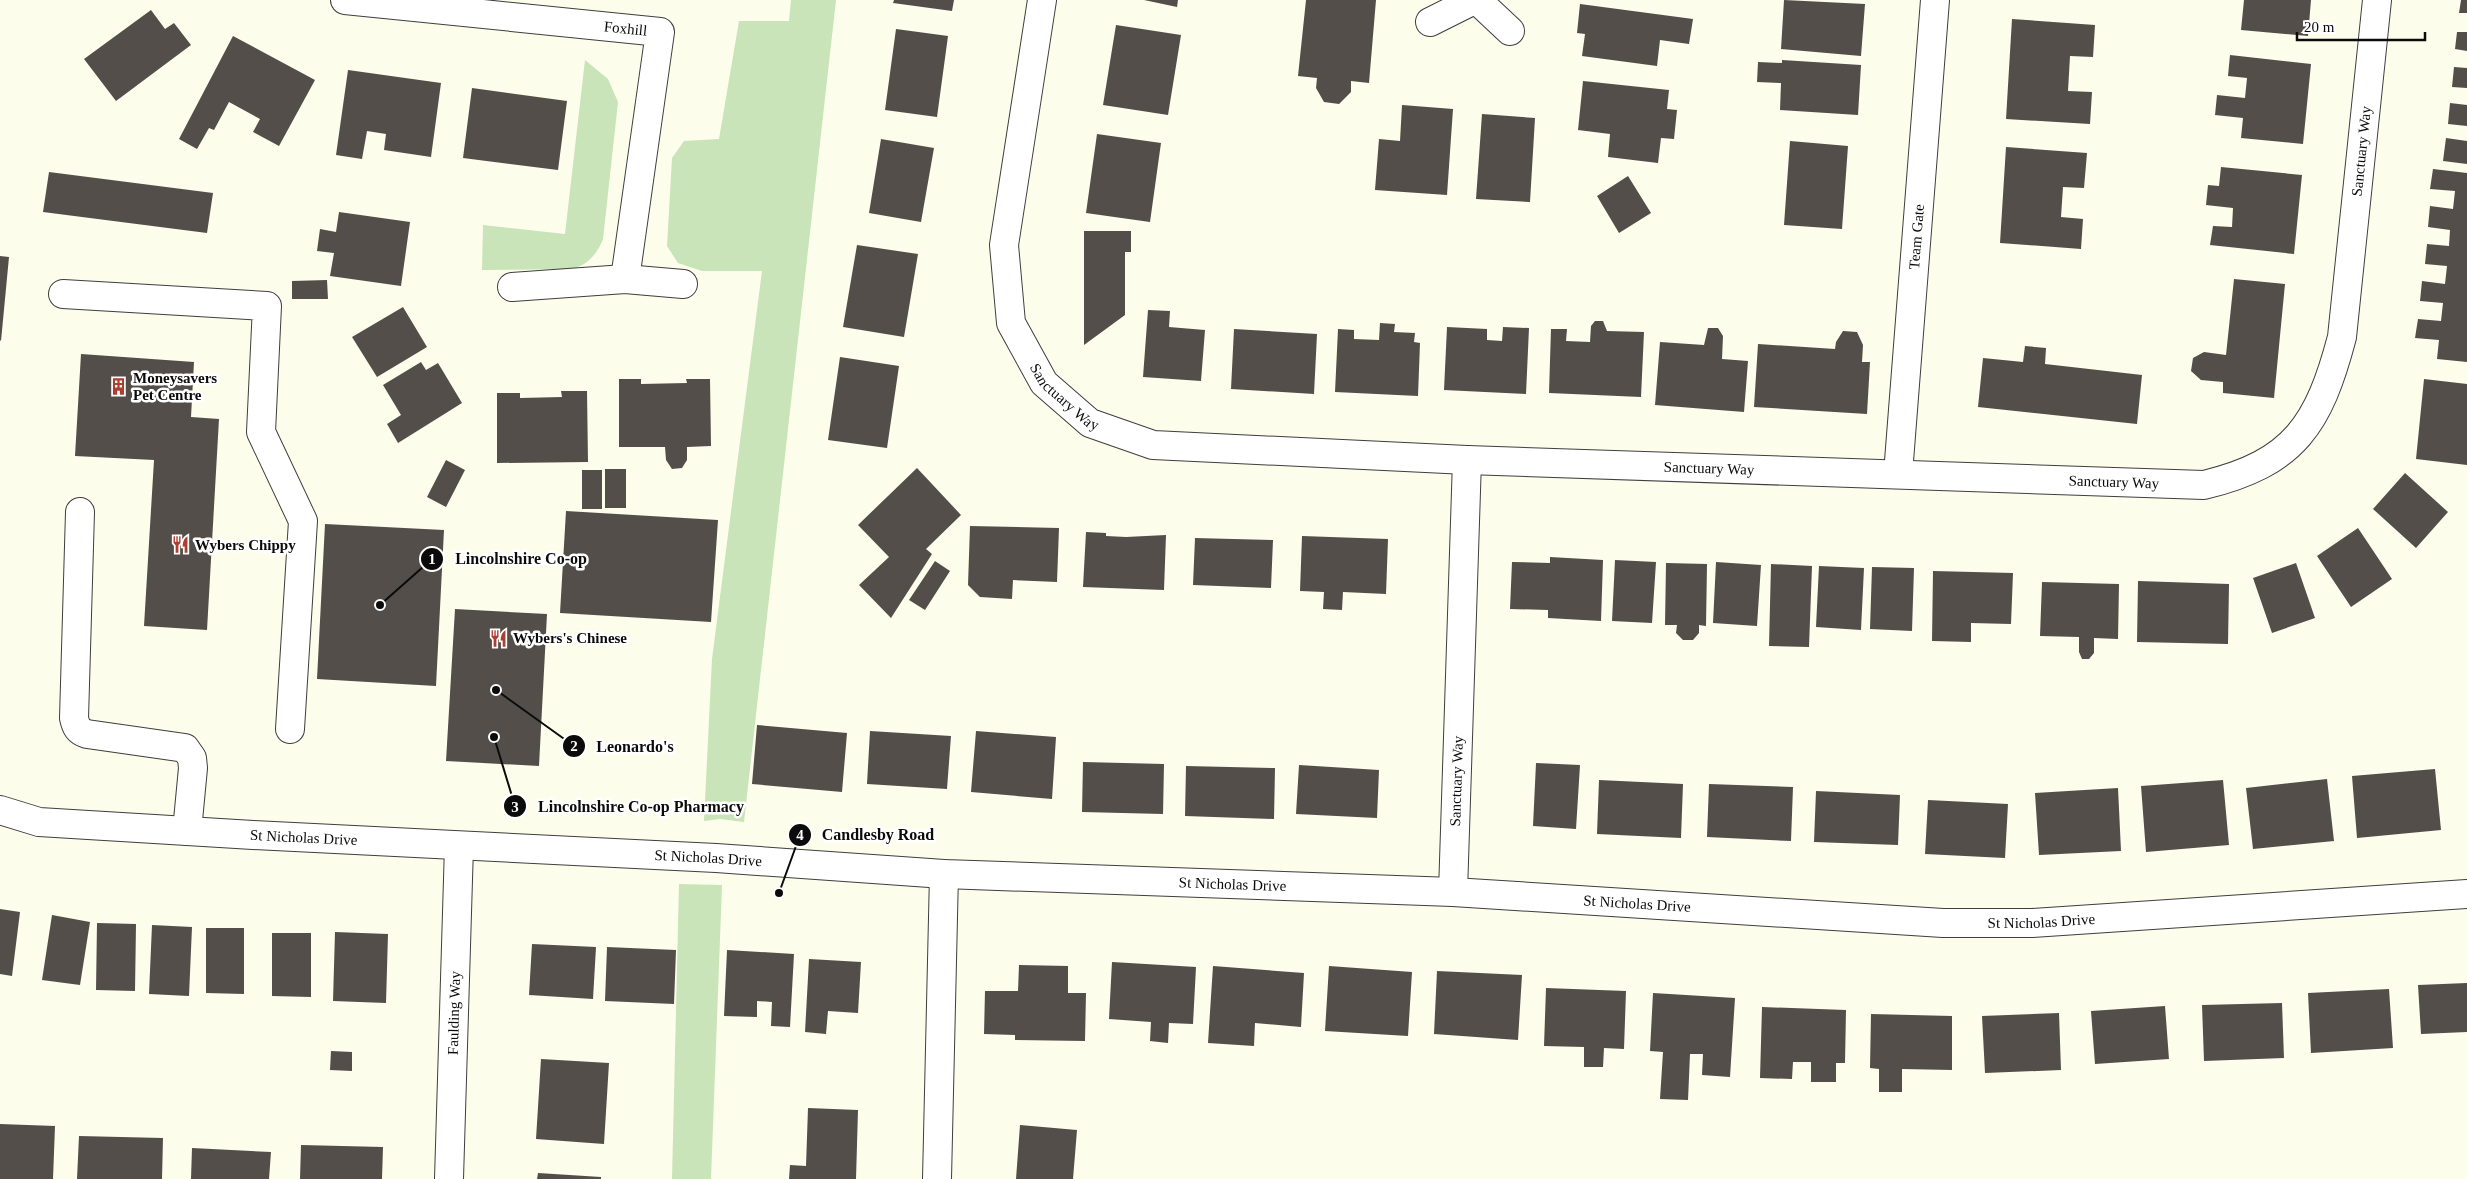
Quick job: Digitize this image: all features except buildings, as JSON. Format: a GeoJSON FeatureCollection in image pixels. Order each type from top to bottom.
{"type":"FeatureCollection","features":[{"type":"Feature","properties":{"kind":"street","name":"Foxhill"},"geometry":{"type":"LineString","coordinates":[[345,0],[660,32],[625,279]]}},
{"type":"Feature","properties":{"kind":"street","name":"Sanctuary Way"},"geometry":{"type":"LineString","coordinates":[[1042,0],[1004,244],[1011,323],[1044,383],[1090,423],[1153,445],[1467,460],[2204,485],[2251,470],[2277,456],[2299,437],[2318,409],[2331,377],[2342,338],[2377,0]]}},
{"type":"Feature","properties":{"kind":"street"},"geometry":{"type":"LineString","coordinates":[[1430,22],[1476,0],[1510,31]]}},
{"type":"Feature","properties":{"kind":"street","name":"Team Gate"},"geometry":{"type":"LineString","coordinates":[[1898,474],[1935,0]]}},
{"type":"Feature","properties":{"kind":"street"},"geometry":{"type":"LineString","coordinates":[[512,287],[625,279],[683,284]]}},
{"type":"Feature","properties":{"kind":"street"},"geometry":{"type":"LineString","coordinates":[[63,294],[267,306],[261,432],[303,521],[290,729]]}},
{"type":"Feature","properties":{"kind":"street","name":"Sanctuary Way"},"geometry":{"type":"LineString","coordinates":[[1453,892],[1467,460]]}},
{"type":"Feature","properties":{"kind":"street"},"geometry":{"type":"LineString","coordinates":[[80,512],[74,718],[76,726],[80,732],[87,734],[185,748],[192,758],[193,768],[188,831]]}},
{"type":"Feature","properties":{"kind":"street","name":"St Nicholas Drive"},"geometry":{"type":"LineString","coordinates":[[0,810],[39,822],[188,831],[716,858],[944,874],[1453,892],[1942,924],[2032,924],[2467,894]]}},
{"type":"Feature","properties":{"kind":"street","name":"Faulding Way"},"geometry":{"type":"LineString","coordinates":[[449,1179],[459,846]]}},
{"type":"Feature","properties":{"kind":"street"},"geometry":{"type":"LineString","coordinates":[[937,1179],[944,874]]}},
{"type":"Feature","properties":{"kind":"green space"},"geometry":{"type":"Polygon","coordinates":[[[791,0],[836,0],[744,822],[720,819],[704,821],[712,659],[762,271],[702,271],[678,263],[667,246],[672,158],[684,141],[719,139],[739,21],[789,21],[791,0]]]}},
{"type":"Feature","properties":{"kind":"green space"},"geometry":{"type":"Polygon","coordinates":[[[585,60],[608,79],[618,102],[601,244],[587,262],[572,269],[482,270],[483,225],[565,234],[585,60]]]}},
{"type":"Feature","properties":{"kind":"green space"},"geometry":{"type":"Polygon","coordinates":[[[679,884],[722,885],[711,1179],[672,1179],[679,884]]]}},
{"type":"Feature","properties":{"kind":"place","name":"Moneysavers Pet Centre"},"geometry":{"type":"Point","coordinates":[119,387]}},
{"type":"Feature","properties":{"kind":"place","name":"Wybers Chippy"},"geometry":{"type":"Point","coordinates":[181,545]}},
{"type":"Feature","properties":{"kind":"place","name":"Lincolnshire Co-op"},"geometry":{"type":"Point","coordinates":[380,605]}},
{"type":"Feature","properties":{"kind":"place","name":"Wybers's Chinese"},"geometry":{"type":"Point","coordinates":[499,638]}},
{"type":"Feature","properties":{"kind":"place","name":"Leonardo's"},"geometry":{"type":"Point","coordinates":[496,690]}},
{"type":"Feature","properties":{"kind":"place","name":"Lincolnshire Co-op Pharmacy"},"geometry":{"type":"Point","coordinates":[494,737]}},
{"type":"Feature","properties":{"kind":"place","name":"Candlesby Road"},"geometry":{"type":"Point","coordinates":[779,893]}}]}
